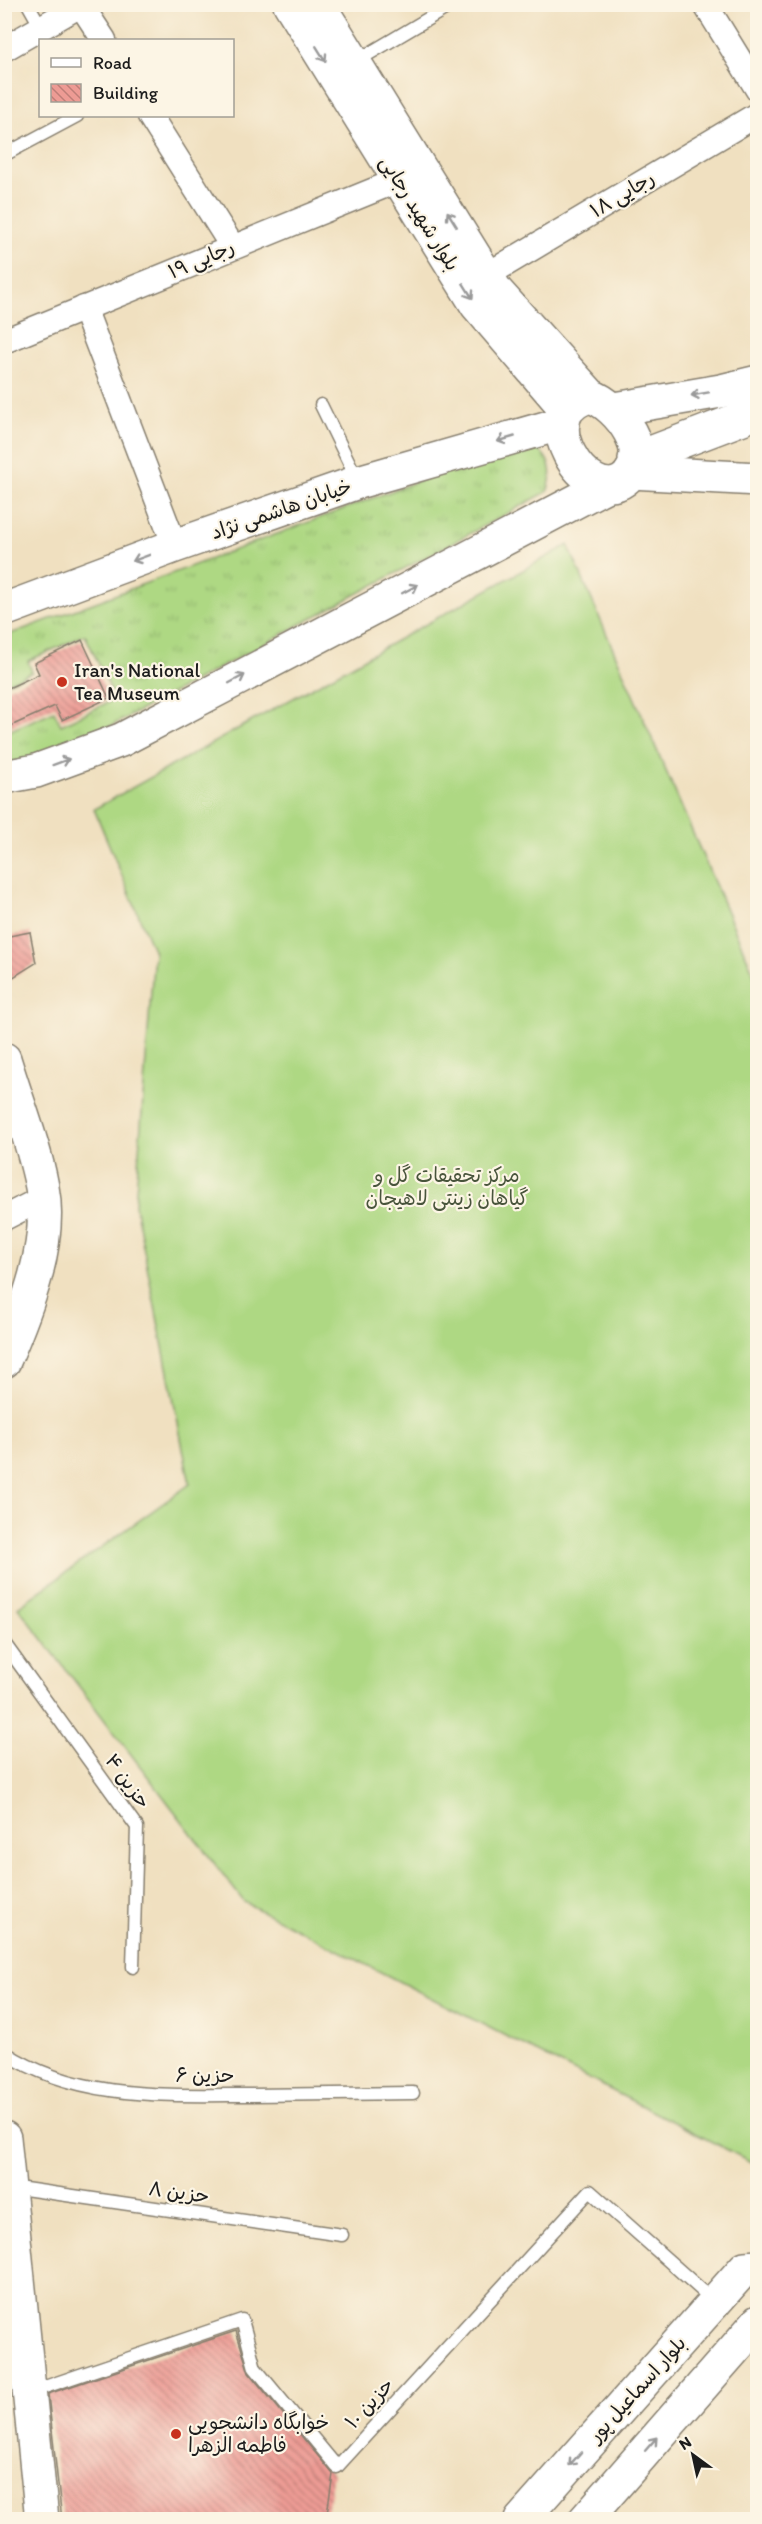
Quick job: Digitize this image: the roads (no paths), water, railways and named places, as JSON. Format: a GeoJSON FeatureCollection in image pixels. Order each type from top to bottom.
{"type":"FeatureCollection","features":[{"type":"Feature","properties":{"kind":"main road","name":"بلوار شهید رجایی"},"geometry":{"type":"LineString","coordinates":[[290,4],[477,305],[530,348],[584,410],[627,426],[624,472]]}},
{"type":"Feature","properties":{"kind":"main road","name":"بلوار شهید رجایی"},"geometry":{"type":"LineString","coordinates":[[318,4],[530,348]]}},
{"type":"Feature","properties":{"kind":"main road","name":"خیابان هاشمی نژاد"},"geometry":{"type":"LineString","coordinates":[[5,607],[358,482],[584,410],[721,391],[758,382]]}},
{"type":"Feature","properties":{"kind":"main road"},"geometry":{"type":"LineString","coordinates":[[584,410],[570,456],[593,481],[624,472],[758,479]]}},
{"type":"Feature","properties":{"kind":"main road"},"geometry":{"type":"LineString","coordinates":[[4,777],[36,771],[121,740],[624,472],[758,412]]}},
{"type":"Feature","properties":{"kind":"main road"},"geometry":{"type":"LineString","coordinates":[[4,1059],[29,1136],[43,1198],[43,1235],[27,1308],[4,1360]]}},
{"type":"Feature","properties":{"kind":"main road"},"geometry":{"type":"LineString","coordinates":[[4,1328],[21,1292],[43,1198]]}},
{"type":"Feature","properties":{"kind":"main road"},"geometry":{"type":"LineString","coordinates":[[4,2138],[42,2520]]}},
{"type":"Feature","properties":{"kind":"main road"},"geometry":{"type":"LineString","coordinates":[[4,2266],[8,2342],[30,2520]]}},
{"type":"Feature","properties":{"kind":"main road","name":"بلوار اسماعیل پور"},"geometry":{"type":"LineString","coordinates":[[521,2520],[745,2268],[758,2266]]}},
{"type":"Feature","properties":{"kind":"main road"},"geometry":{"type":"LineString","coordinates":[[585,2520],[758,2322]]}},
{"type":"Feature","properties":{"kind":"street"},"geometry":{"type":"LineString","coordinates":[[705,4],[758,90]]}},
{"type":"Feature","properties":{"kind":"street"},"geometry":{"type":"LineString","coordinates":[[4,49],[82,5],[103,39]]}},
{"type":"Feature","properties":{"kind":"street","name":"رجایی ۱۸"},"geometry":{"type":"LineString","coordinates":[[487,275],[758,114]]}},
{"type":"Feature","properties":{"kind":"street"},"geometry":{"type":"LineString","coordinates":[[151,117],[232,246]]}},
{"type":"Feature","properties":{"kind":"street","name":"رجایی ۱۹"},"geometry":{"type":"LineString","coordinates":[[4,341],[232,246],[399,180]]}},
{"type":"Feature","properties":{"kind":"street"},"geometry":{"type":"LineString","coordinates":[[84,308],[175,546]]}},
{"type":"Feature","properties":{"kind":"street"},"geometry":{"type":"LineString","coordinates":[[4,1218],[43,1198]]}},
{"type":"Feature","properties":{"kind":"lane"},"geometry":{"type":"LineString","coordinates":[[28,4],[41,27]]}},
{"type":"Feature","properties":{"kind":"lane"},"geometry":{"type":"LineString","coordinates":[[354,62],[453,4]]}},
{"type":"Feature","properties":{"kind":"lane"},"geometry":{"type":"LineString","coordinates":[[4,155],[75,117]]}},
{"type":"Feature","properties":{"kind":"lane"},"geometry":{"type":"LineString","coordinates":[[321,405],[358,482]]}},
{"type":"Feature","properties":{"kind":"lane","name":"حزین ۴"},"geometry":{"type":"LineString","coordinates":[[4,1643],[137,1827],[133,1967]]}},
{"type":"Feature","properties":{"kind":"lane","name":"حزین ۶"},"geometry":{"type":"LineString","coordinates":[[4,2052],[26,2066],[100,2090],[157,2095],[413,2093]]}},
{"type":"Feature","properties":{"kind":"lane","name":"حزین ۸"},"geometry":{"type":"LineString","coordinates":[[10,2187],[342,2235]]}},
{"type":"Feature","properties":{"kind":"lane","name":"حزین ۱۰"},"geometry":{"type":"LineString","coordinates":[[29,2392],[242,2320],[255,2368],[337,2467],[590,2191],[715,2302]]}},
{"type":"Feature","properties":{"kind":"place","name":"Iran's National Tea Museum"},"geometry":{"type":"Point","coordinates":[62,682]}},
{"type":"Feature","properties":{"kind":"place","name":"خوابگاه دانشجویی فاطمه الزهرا"},"geometry":{"type":"Point","coordinates":[176,2434]}},
{"type":"Feature","properties":{"kind":"park label","name":"مرکز تحقیقات گل و گیاهان زینتی لاهیجان"},"geometry":{"type":"Point","coordinates":[447,1186]}}]}
